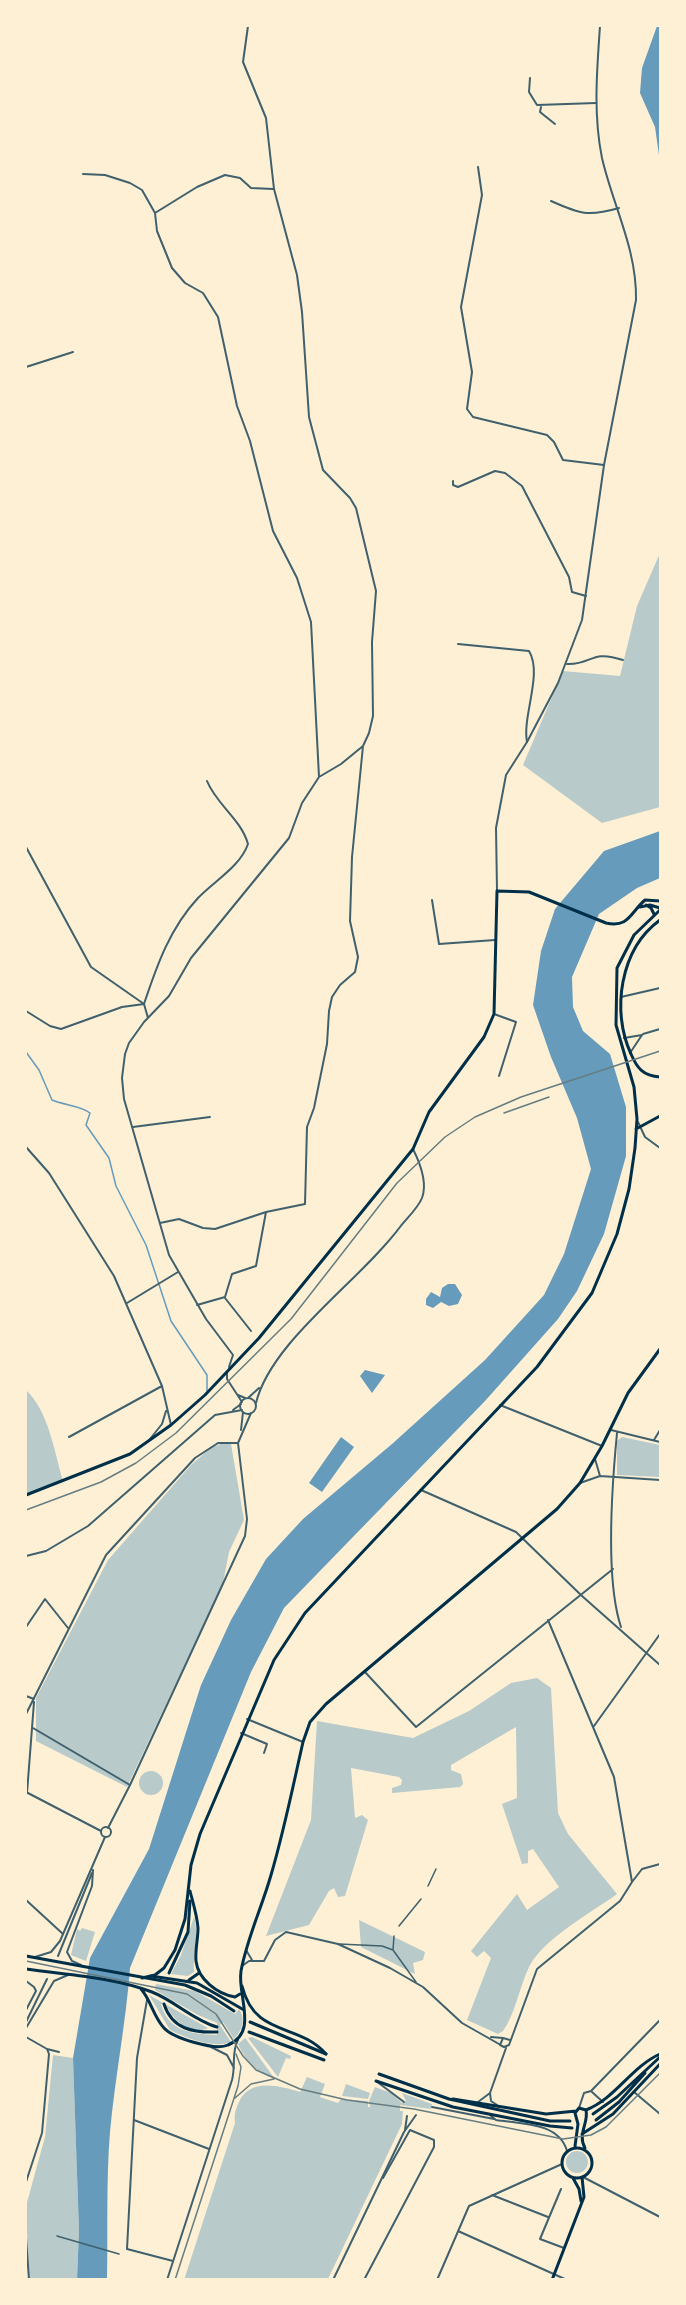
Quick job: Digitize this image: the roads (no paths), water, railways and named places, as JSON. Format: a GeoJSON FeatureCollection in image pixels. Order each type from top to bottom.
{"type":"FeatureCollection","features":[{"type":"Feature","properties":{"kind":"main road"},"geometry":{"type":"LineString","coordinates":[[26,1495],[111,1463],[171,1425],[205,1395],[259,1338],[413,1149],[429,1112],[484,1037],[494,1014],[497,891],[529,892],[606,923],[622,924],[645,900],[660,907]]}},
{"type":"Feature","properties":{"kind":"main road"},"geometry":{"type":"LineString","coordinates":[[638,908],[645,905],[660,907]]}},
{"type":"Feature","properties":{"kind":"main road"},"geometry":{"type":"LineString","coordinates":[[645,905],[651,908],[654,914]]}},
{"type":"Feature","properties":{"kind":"main road"},"geometry":{"type":"LineString","coordinates":[[169,1973],[188,1932],[191,1865],[200,1834],[247,1719],[281,1647],[300,1618],[537,1367],[592,1293],[606,1263],[621,1219],[628,1189],[637,1119],[629,1066],[616,1026],[617,968],[633,935],[660,907]]}},
{"type":"Feature","properties":{"kind":"main road"},"geometry":{"type":"LineString","coordinates":[[660,920],[643,937],[631,958],[621,997],[620,1012],[624,1038],[641,1071],[660,1077]]}},
{"type":"Feature","properties":{"kind":"main road"},"geometry":{"type":"LineString","coordinates":[[636,1129],[660,1116]]}},
{"type":"Feature","properties":{"kind":"main road"},"geometry":{"type":"LineString","coordinates":[[141,1989],[166,2030],[210,2047],[226,2046],[240,2037],[245,2024],[245,2012],[240,1994],[242,1966],[272,1873],[303,1742],[310,1722],[365,1672],[558,1509],[580,1483],[602,1446],[628,1393],[660,1349]]}},
{"type":"Feature","properties":{"kind":"main road"},"geometry":{"type":"LineString","coordinates":[[151,1976],[164,1968],[178,1943],[190,1890]]}},
{"type":"Feature","properties":{"kind":"main road"},"geometry":{"type":"LineString","coordinates":[[190,1890],[198,1924],[196,1960],[200,1973],[209,1984],[230,1996],[235,1997],[240,1994]]}},
{"type":"Feature","properties":{"kind":"main road"},"geometry":{"type":"LineString","coordinates":[[26,1956],[191,1987],[234,2011]]}},
{"type":"Feature","properties":{"kind":"main road"},"geometry":{"type":"LineString","coordinates":[[26,1969],[141,1989],[164,1998],[217,2029],[186,2030],[172,2020],[164,2004]]}},
{"type":"Feature","properties":{"kind":"main road"},"geometry":{"type":"LineString","coordinates":[[188,1980],[200,1973]]}},
{"type":"Feature","properties":{"kind":"main road"},"geometry":{"type":"LineString","coordinates":[[142,1978],[151,1976],[188,1980],[218,1993],[245,2012]]}},
{"type":"Feature","properties":{"kind":"main road"},"geometry":{"type":"LineString","coordinates":[[240,1978],[248,2002],[258,2018],[316,2044],[326,2054],[250,2022]]}},
{"type":"Feature","properties":{"kind":"main road"},"geometry":{"type":"LineString","coordinates":[[249,2032],[324,2060]]}},
{"type":"Feature","properties":{"kind":"main road"},"geometry":{"type":"LineString","coordinates":[[596,2120],[619,2102],[660,2056]]}},
{"type":"Feature","properties":{"kind":"main road"},"geometry":{"type":"LineString","coordinates":[[448,2099],[546,2114],[581,2109],[603,2102],[645,2063],[660,2056]]}},
{"type":"Feature","properties":{"kind":"main road"},"geometry":{"type":"LineString","coordinates":[[582,2134],[608,2118],[660,2064]]}},
{"type":"Feature","properties":{"kind":"main road"},"geometry":{"type":"LineString","coordinates":[[593,2114],[646,2071]]}},
{"type":"Feature","properties":{"kind":"main road"},"geometry":{"type":"LineString","coordinates":[[379,2074],[448,2099],[550,2121],[570,2121]]}},
{"type":"Feature","properties":{"kind":"main road"},"geometry":{"type":"LineString","coordinates":[[376,2081],[440,2104],[550,2126],[572,2128]]}},
{"type":"Feature","properties":{"kind":"main road"},"geometry":{"type":"LineString","coordinates":[[552,2280],[581,2206],[585,2190],[583,2177],[592,2165],[592,2158],[581,2140],[588,2115],[581,2109]]}},
{"type":"Feature","properties":{"kind":"main road"},"geometry":{"type":"LineString","coordinates":[[575,2147],[581,2109]]}},
{"type":"Feature","properties":{"kind":"main road"},"geometry":{"type":"LineString","coordinates":[[581,2206],[579,2189],[573,2178],[565,2172],[562,2164],[567,2151],[575,2147],[586,2150]]}},
{"type":"Feature","properties":{"kind":"main road"},"geometry":{"type":"LineString","coordinates":[[573,2178],[583,2177]]}},
{"type":"Feature","properties":{"kind":"street"},"geometry":{"type":"LineString","coordinates":[[160,1223],[178,1219],[203,1228],[215,1229],[266,1212],[305,1204],[307,1127],[314,1108],[327,1044],[329,1011],[340,985],[355,972],[358,957],[350,921],[352,857],[363,746],[373,716],[376,591],[356,508],[350,498],[323,470],[309,417],[302,312],[297,275],[274,189],[266,118],[243,62],[248,26]]}},
{"type":"Feature","properties":{"kind":"street"},"geometry":{"type":"LineString","coordinates":[[497,891],[496,828],[509,768],[528,742],[567,664],[581,626],[604,465],[636,300],[633,263],[619,208],[602,156],[596,103],[600,26]]}},
{"type":"Feature","properties":{"kind":"street"},"geometry":{"type":"LineString","coordinates":[[530,78],[529,92],[537,105],[596,103]]}},
{"type":"Feature","properties":{"kind":"street"},"geometry":{"type":"LineString","coordinates":[[542,106],[540,112],[555,124]]}},
{"type":"Feature","properties":{"kind":"street"},"geometry":{"type":"LineString","coordinates":[[478,167],[482,195],[461,307],[472,372],[467,409],[472,417],[547,435],[554,442],[563,460],[604,465]]}},
{"type":"Feature","properties":{"kind":"street"},"geometry":{"type":"LineString","coordinates":[[83,174],[105,174],[142,190],[155,213],[157,231],[172,268],[185,283],[203,293],[218,317],[237,406],[250,441],[273,531],[297,578],[311,622],[319,777]]}},
{"type":"Feature","properties":{"kind":"street"},"geometry":{"type":"LineString","coordinates":[[155,213],[196,187],[225,175],[240,177],[251,188],[274,189]]}},
{"type":"Feature","properties":{"kind":"street"},"geometry":{"type":"LineString","coordinates":[[551,201],[576,212],[591,215],[619,208]]}},
{"type":"Feature","properties":{"kind":"street"},"geometry":{"type":"LineString","coordinates":[[26,368],[73,352]]}},
{"type":"Feature","properties":{"kind":"street"},"geometry":{"type":"LineString","coordinates":[[453,481],[453,485],[458,487],[495,471],[513,478],[522,486],[569,577],[572,592],[586,596]]}},
{"type":"Feature","properties":{"kind":"street"},"geometry":{"type":"LineString","coordinates":[[458,644],[530,651],[534,665],[525,729],[528,742]]}},
{"type":"Feature","properties":{"kind":"street"},"geometry":{"type":"LineString","coordinates":[[567,664],[579,663],[601,654],[623,660]]}},
{"type":"Feature","properties":{"kind":"street"},"geometry":{"type":"LineString","coordinates":[[241,1432],[241,1403],[227,1379],[233,1355],[197,1305],[169,1255],[132,1127],[122,1078],[125,1054],[129,1043],[148,1018],[160,1008],[191,958],[289,838],[302,803],[319,777],[341,764],[363,746]]}},
{"type":"Feature","properties":{"kind":"street"},"geometry":{"type":"LineString","coordinates":[[148,1018],[144,1004],[160,954],[198,898],[236,863],[248,844],[229,813],[215,797],[207,781]]}},
{"type":"Feature","properties":{"kind":"street"},"geometry":{"type":"LineString","coordinates":[[26,847],[91,967],[144,1004]]}},
{"type":"Feature","properties":{"kind":"street"},"geometry":{"type":"LineString","coordinates":[[432,900],[439,944],[495,940]]}},
{"type":"Feature","properties":{"kind":"street"},"geometry":{"type":"LineString","coordinates":[[621,997],[660,988]]}},
{"type":"Feature","properties":{"kind":"street"},"geometry":{"type":"LineString","coordinates":[[26,1011],[50,1026],[61,1029],[122,1007],[144,1004]]}},
{"type":"Feature","properties":{"kind":"street"},"geometry":{"type":"LineString","coordinates":[[494,1014],[516,1022],[499,1076]]}},
{"type":"Feature","properties":{"kind":"street"},"geometry":{"type":"LineString","coordinates":[[624,1038],[660,1029]]}},
{"type":"Feature","properties":{"kind":"street"},"geometry":{"type":"LineString","coordinates":[[630,1053],[642,1035]]}},
{"type":"Feature","properties":{"kind":"street"},"geometry":{"type":"LineString","coordinates":[[132,1127],[210,1117]]}},
{"type":"Feature","properties":{"kind":"street"},"geometry":{"type":"LineString","coordinates":[[637,1119],[648,1140],[660,1148]]}},
{"type":"Feature","properties":{"kind":"street"},"geometry":{"type":"LineString","coordinates":[[26,1147],[49,1173],[114,1276],[162,1386],[171,1425]]}},
{"type":"Feature","properties":{"kind":"street"},"geometry":{"type":"LineString","coordinates":[[101,1831],[108,1828],[130,1785],[245,1536],[248,1519],[237,1443],[251,1413],[256,1408],[261,1386],[288,1344],[381,1252],[422,1198],[423,1176],[413,1149]]}},
{"type":"Feature","properties":{"kind":"street"},"geometry":{"type":"LineString","coordinates":[[225,1298],[232,1274],[255,1268],[266,1212]]}},
{"type":"Feature","properties":{"kind":"street"},"geometry":{"type":"LineString","coordinates":[[127,1303],[178,1272]]}},
{"type":"Feature","properties":{"kind":"street"},"geometry":{"type":"LineString","coordinates":[[197,1305],[225,1298]]}},
{"type":"Feature","properties":{"kind":"street"},"geometry":{"type":"LineString","coordinates":[[225,1298],[251,1331]]}},
{"type":"Feature","properties":{"kind":"street"},"geometry":{"type":"LineString","coordinates":[[69,1437],[162,1386]]}},
{"type":"Feature","properties":{"kind":"street"},"geometry":{"type":"LineString","coordinates":[[230,1411],[261,1386]]}},
{"type":"Feature","properties":{"kind":"street"},"geometry":{"type":"LineString","coordinates":[[238,1395],[256,1403]]}},
{"type":"Feature","properties":{"kind":"street"},"geometry":{"type":"LineString","coordinates":[[500,1405],[602,1446]]}},
{"type":"Feature","properties":{"kind":"street"},"geometry":{"type":"LineString","coordinates":[[149,1440],[162,1424],[167,1408]]}},
{"type":"Feature","properties":{"kind":"street"},"geometry":{"type":"LineString","coordinates":[[26,1556],[46,1551],[88,1526],[215,1415],[230,1411],[251,1413]]}},
{"type":"Feature","properties":{"kind":"street"},"geometry":{"type":"LineString","coordinates":[[610,1430],[660,1442]]}},
{"type":"Feature","properties":{"kind":"street"},"geometry":{"type":"LineString","coordinates":[[653,1441],[660,1430]]}},
{"type":"Feature","properties":{"kind":"street"},"geometry":{"type":"LineString","coordinates":[[617,1433],[613,1478],[613,1569],[616,1611],[621,1630]]}},
{"type":"Feature","properties":{"kind":"street"},"geometry":{"type":"LineString","coordinates":[[26,1714],[106,1556],[188,1464],[206,1448],[218,1443],[237,1443]]}},
{"type":"Feature","properties":{"kind":"street"},"geometry":{"type":"LineString","coordinates":[[595,1458],[595,1467],[600,1476]]}},
{"type":"Feature","properties":{"kind":"street"},"geometry":{"type":"LineString","coordinates":[[580,1483],[600,1476],[660,1480]]}},
{"type":"Feature","properties":{"kind":"street"},"geometry":{"type":"LineString","coordinates":[[421,1490],[516,1532],[582,1596],[660,1665]]}},
{"type":"Feature","properties":{"kind":"street"},"geometry":{"type":"LineString","coordinates":[[365,1672],[416,1727],[613,1569]]}},
{"type":"Feature","properties":{"kind":"street"},"geometry":{"type":"LineString","coordinates":[[26,1627],[45,1599],[68,1629]]}},
{"type":"Feature","properties":{"kind":"street"},"geometry":{"type":"LineString","coordinates":[[548,1620],[594,1726],[620,1798],[632,1882]]}},
{"type":"Feature","properties":{"kind":"street"},"geometry":{"type":"LineString","coordinates":[[594,1726],[660,1634]]}},
{"type":"Feature","properties":{"kind":"street"},"geometry":{"type":"LineString","coordinates":[[26,1696],[34,1699]]}},
{"type":"Feature","properties":{"kind":"street"},"geometry":{"type":"LineString","coordinates":[[34,1699],[26,1793],[101,1831],[105,1837]]}},
{"type":"Feature","properties":{"kind":"street"},"geometry":{"type":"LineString","coordinates":[[247,1719],[303,1742]]}},
{"type":"Feature","properties":{"kind":"street"},"geometry":{"type":"LineString","coordinates":[[33,1728],[130,1785]]}},
{"type":"Feature","properties":{"kind":"street"},"geometry":{"type":"LineString","coordinates":[[241,1734],[267,1744],[264,1753]]}},
{"type":"Feature","properties":{"kind":"street"},"geometry":{"type":"LineString","coordinates":[[58,1956],[105,1837],[111,1833],[108,1828]]}},
{"type":"Feature","properties":{"kind":"street"},"geometry":{"type":"LineString","coordinates":[[497,2105],[491,2101],[490,2094],[539,1966],[620,1901],[642,1869],[660,1864]]}},
{"type":"Feature","properties":{"kind":"street"},"geometry":{"type":"LineString","coordinates":[[428,1886],[436,1869]]}},
{"type":"Feature","properties":{"kind":"street"},"geometry":{"type":"LineString","coordinates":[[32,1958],[51,1952],[63,1934],[93,1870]]}},
{"type":"Feature","properties":{"kind":"street"},"geometry":{"type":"LineString","coordinates":[[86,1968],[72,1961],[67,1952],[92,1886],[93,1870]]}},
{"type":"Feature","properties":{"kind":"street"},"geometry":{"type":"LineString","coordinates":[[399,1926],[421,1899]]}},
{"type":"Feature","properties":{"kind":"street"},"geometry":{"type":"LineString","coordinates":[[26,1900],[63,1934]]}},
{"type":"Feature","properties":{"kind":"street"},"geometry":{"type":"LineString","coordinates":[[242,1966],[252,1960],[264,1961],[275,1940],[286,1932],[338,1944],[374,1945],[393,1950],[417,1983],[462,2023],[507,2047]]}},
{"type":"Feature","properties":{"kind":"street"},"geometry":{"type":"LineString","coordinates":[[393,1950],[394,1936]]}},
{"type":"Feature","properties":{"kind":"street"},"geometry":{"type":"LineString","coordinates":[[338,1944],[417,1983]]}},
{"type":"Feature","properties":{"kind":"street"},"geometry":{"type":"LineString","coordinates":[[246,1949],[252,1960]]}},
{"type":"Feature","properties":{"kind":"street"},"geometry":{"type":"LineString","coordinates":[[26,2028],[54,1981],[68,1976]]}},
{"type":"Feature","properties":{"kind":"street"},"geometry":{"type":"LineString","coordinates":[[26,2019],[48,1979]]}},
{"type":"Feature","properties":{"kind":"street"},"geometry":{"type":"LineString","coordinates":[[26,1981],[36,1989],[26,2010]]}},
{"type":"Feature","properties":{"kind":"street"},"geometry":{"type":"LineString","coordinates":[[146,1995],[147,2010],[141,2037],[133,2119],[127,2248],[173,2261]]}},
{"type":"Feature","properties":{"kind":"street"},"geometry":{"type":"LineString","coordinates":[[581,2109],[584,2093],[591,2091],[660,2019]]}},
{"type":"Feature","properties":{"kind":"street"},"geometry":{"type":"LineString","coordinates":[[502,2060],[501,2045],[515,2025]]}},
{"type":"Feature","properties":{"kind":"street"},"geometry":{"type":"LineString","coordinates":[[488,2036],[510,2040]]}},
{"type":"Feature","properties":{"kind":"street"},"geometry":{"type":"LineString","coordinates":[[26,2037],[47,2049],[59,2052]]}},
{"type":"Feature","properties":{"kind":"street"},"geometry":{"type":"LineString","coordinates":[[167,2280],[234,2074],[232,2052],[240,2037]]}},
{"type":"Feature","properties":{"kind":"street"},"geometry":{"type":"LineString","coordinates":[[210,2047],[229,2057],[234,2074]]}},
{"type":"Feature","properties":{"kind":"street"},"geometry":{"type":"LineString","coordinates":[[26,2182],[42,2133],[49,2054],[47,2049]]}},
{"type":"Feature","properties":{"kind":"street"},"geometry":{"type":"LineString","coordinates":[[376,2081],[404,2102]]}},
{"type":"Feature","properties":{"kind":"street"},"geometry":{"type":"LineString","coordinates":[[591,2091],[603,2102]]}},
{"type":"Feature","properties":{"kind":"street"},"geometry":{"type":"LineString","coordinates":[[634,2092],[660,2114]]}},
{"type":"Feature","properties":{"kind":"street"},"geometry":{"type":"LineString","coordinates":[[478,2102],[490,2094]]}},
{"type":"Feature","properties":{"kind":"street"},"geometry":{"type":"LineString","coordinates":[[432,2107],[555,2132],[563,2139],[567,2151]]}},
{"type":"Feature","properties":{"kind":"street"},"geometry":{"type":"LineString","coordinates":[[333,2280],[404,2132],[416,2115]]}},
{"type":"Feature","properties":{"kind":"street"},"geometry":{"type":"LineString","coordinates":[[490,2115],[496,2120]]}},
{"type":"Feature","properties":{"kind":"street"},"geometry":{"type":"LineString","coordinates":[[404,2132],[407,2116]]}},
{"type":"Feature","properties":{"kind":"street"},"geometry":{"type":"LineString","coordinates":[[133,2119],[209,2149]]}},
{"type":"Feature","properties":{"kind":"street"},"geometry":{"type":"LineString","coordinates":[[364,2280],[435,2145],[433,2139],[416,2130],[408,2132],[383,2178]]}},
{"type":"Feature","properties":{"kind":"street"},"geometry":{"type":"LineString","coordinates":[[437,2280],[469,2206],[562,2164]]}},
{"type":"Feature","properties":{"kind":"street"},"geometry":{"type":"LineString","coordinates":[[583,2177],[660,2217]]}},
{"type":"Feature","properties":{"kind":"street"},"geometry":{"type":"LineString","coordinates":[[561,2189],[540,2239],[564,2248]]}},
{"type":"Feature","properties":{"kind":"street"},"geometry":{"type":"LineString","coordinates":[[492,2195],[549,2218]]}},
{"type":"Feature","properties":{"kind":"street"},"geometry":{"type":"LineString","coordinates":[[458,2231],[555,2272],[567,2280]]}},
{"type":"Feature","properties":{"kind":"street"},"geometry":{"type":"LineString","coordinates":[[57,2236],[119,2254]]}},
{"type":"Feature","properties":{"kind":"street"},"geometry":{"type":"LineString","coordinates":[[26,2237],[29,2280]]}},
{"type":"Feature","properties":{"kind":"water"},"geometry":{"type":"Polygon","coordinates":[[[657,26],[660,26],[660,162],[655,127],[640,93],[642,68],[657,26]]]}},
{"type":"Feature","properties":{"kind":"water"},"geometry":{"type":"Polygon","coordinates":[[[660,831],[660,878],[637,888],[599,914],[572,977],[573,1007],[583,1031],[610,1054],[626,1107],[626,1156],[604,1234],[577,1291],[558,1319],[485,1401],[284,1608],[251,1672],[130,1968],[110,2132],[107,2279],[77,2280],[79,2231],[73,2058],[90,1958],[149,1849],[201,1685],[231,1620],[266,1559],[303,1519],[392,1444],[485,1360],[544,1295],[564,1254],[591,1169],[577,1118],[551,1057],[533,1005],[541,951],[555,909],[604,851],[660,831]]]}},
{"type":"Feature","properties":{"kind":"water"},"geometry":{"type":"Polygon","coordinates":[[[448,1284],[455,1284],[462,1295],[458,1304],[449,1306],[441,1302],[433,1308],[426,1305],[426,1299],[431,1292],[440,1297],[442,1288],[448,1284]]]}},
{"type":"Feature","properties":{"kind":"water"},"geometry":{"type":"Polygon","coordinates":[[[365,1370],[385,1375],[372,1393],[360,1376],[365,1370]]]}},
{"type":"Feature","properties":{"kind":"water"},"geometry":{"type":"Polygon","coordinates":[[[341,1437],[354,1447],[322,1492],[309,1483],[341,1437]]]}},
{"type":"Feature","properties":{"kind":"waterway"},"geometry":{"type":"LineString","coordinates":[[26,1052],[39,1070],[52,1100],[90,1113],[86,1125],[109,1158],[116,1186],[146,1245],[171,1321],[207,1375],[207,1391]]}},
{"type":"Feature","properties":{"kind":"tram line"},"geometry":{"type":"LineString","coordinates":[[26,1961],[187,1994],[216,2014],[243,2056],[256,2070],[300,2089],[347,2100],[414,2109],[563,2139],[591,2135],[606,2127],[660,2073]]}},
{"type":"Feature","properties":{"kind":"tram line"},"geometry":{"type":"LineString","coordinates":[[175,2280],[238,2086],[241,2067],[236,2054]]}},
{"type":"Feature","properties":{"kind":"tram line"},"geometry":{"type":"LineString","coordinates":[[235,2098],[251,2084],[274,2079]]}},
{"type":"Feature","properties":{"kind":"railway"},"geometry":{"type":"LineString","coordinates":[[26,1510],[101,1482],[136,1463],[176,1433],[291,1319],[397,1183],[445,1137],[475,1117],[521,1097],[660,1051]]}},
{"type":"Feature","properties":{"kind":"railway"},"geometry":{"type":"LineString","coordinates":[[504,1113],[549,1097]]}}]}
